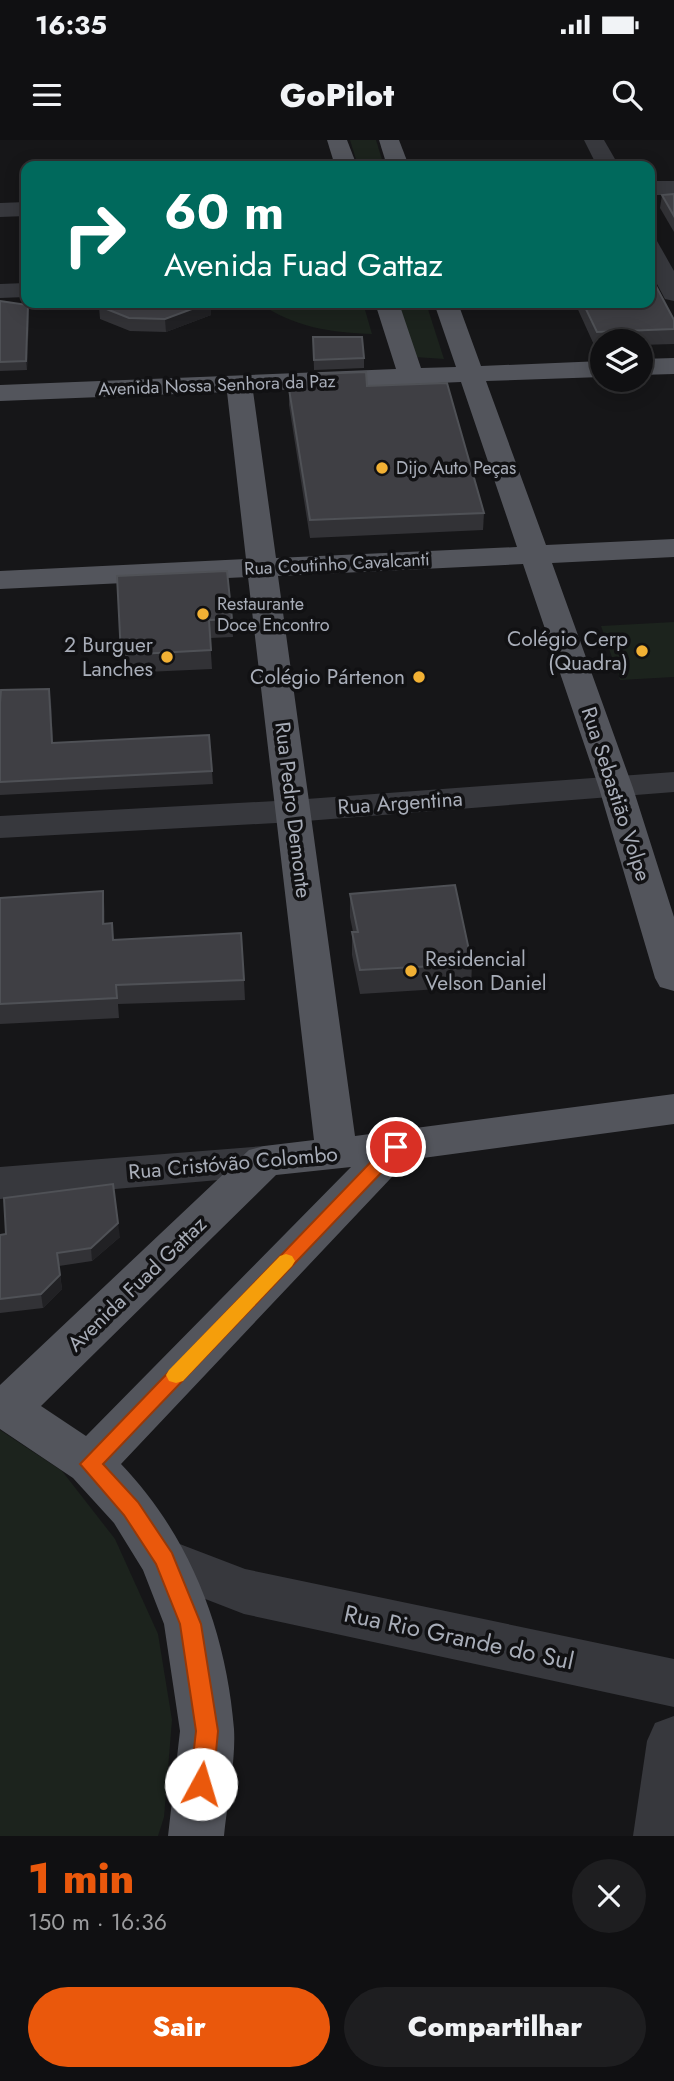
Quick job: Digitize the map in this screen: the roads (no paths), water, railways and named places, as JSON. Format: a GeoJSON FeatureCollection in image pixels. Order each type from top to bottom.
{"type":"FeatureCollection","features":[{"type":"Feature","properties":{"kind":"main road"},"geometry":{"type":"LineString","coordinates":[[337,140],[344,161]]}},
{"type":"Feature","properties":{"kind":"main road"},"geometry":{"type":"LineString","coordinates":[[389,140],[396,161]]}},
{"type":"Feature","properties":{"kind":"main road"},"geometry":{"type":"LineString","coordinates":[[389,308],[411,377]]}},
{"type":"Feature","properties":{"kind":"main road","name":"Rua Sebastião Volpe"},"geometry":{"type":"LineString","coordinates":[[448,308],[616,788],[674,978]]}},
{"type":"Feature","properties":{"kind":"main road"},"geometry":{"type":"LineString","coordinates":[[653,367],[674,366]]}},
{"type":"Feature","properties":{"kind":"main road","name":"Avenida Nossa Senhora da Paz"},"geometry":{"type":"LineString","coordinates":[[0,393],[590,369]]}},
{"type":"Feature","properties":{"kind":"main road","name":"Rua Pedro Demonte"},"geometry":{"type":"LineString","coordinates":[[239,384],[335,1153]]}},
{"type":"Feature","properties":{"kind":"main road","name":"Rua Coutinho Cavalcanti"},"geometry":{"type":"LineString","coordinates":[[0,580],[674,548]]}},
{"type":"Feature","properties":{"kind":"main road","name":"Rua Cristóvão Colombo"},"geometry":{"type":"LineString","coordinates":[[264,1161],[396,1147],[674,1109]]}},
{"type":"Feature","properties":{"kind":"main road"},"geometry":{"type":"LineString","coordinates":[[90,1464],[396,1147]]}},
{"type":"Feature","properties":{"kind":"main road","name":"Avenida Fuad Gattaz"},"geometry":{"type":"LineString","coordinates":[[4,1405],[264,1161]]}},
{"type":"Feature","properties":{"kind":"main road"},"geometry":{"type":"LineString","coordinates":[[4,1405],[90,1464],[131,1508],[164,1560],[191,1624],[207,1731],[196,1836]]}},
{"type":"Feature","properties":{"kind":"street"},"geometry":{"type":"LineString","coordinates":[[594,140],[605,161]]}},
{"type":"Feature","properties":{"kind":"street"},"geometry":{"type":"LineString","coordinates":[[655,188],[674,188]]}},
{"type":"Feature","properties":{"kind":"street"},"geometry":{"type":"LineString","coordinates":[[0,210],[21,209]]}},
{"type":"Feature","properties":{"kind":"street"},"geometry":{"type":"LineString","coordinates":[[655,258],[674,294]]}},
{"type":"Feature","properties":{"kind":"street"},"geometry":{"type":"LineString","coordinates":[[0,291],[21,290]]}},
{"type":"Feature","properties":{"kind":"street","name":"Rua Argentina"},"geometry":{"type":"LineString","coordinates":[[0,827],[293,811],[674,782]]}},
{"type":"Feature","properties":{"kind":"street","name":"Rua Cristóvão Colombo"},"geometry":{"type":"LineString","coordinates":[[0,1184],[264,1161]]}},
{"type":"Feature","properties":{"kind":"street","name":"Rua Rio Grande do Sul"},"geometry":{"type":"LineString","coordinates":[[164,1560],[244,1591],[674,1684]]}},
{"type":"Feature","properties":{"kind":"street"},"geometry":{"type":"LineString","coordinates":[[191,1624],[244,1591]]}},
{"type":"Feature","properties":{"kind":"street"},"geometry":{"type":"LineString","coordinates":[[660,1836],[674,1741]]}},
{"type":"Feature","properties":{"kind":"place","name":"Dijo Auto Peças"},"geometry":{"type":"Point","coordinates":[382,468]}},
{"type":"Feature","properties":{"kind":"place","name":"Restaurante Doce Encontro"},"geometry":{"type":"Point","coordinates":[203,614]}},
{"type":"Feature","properties":{"kind":"place","name":"Colégio Cerp (Quadra)"},"geometry":{"type":"Point","coordinates":[642,651]}},
{"type":"Feature","properties":{"kind":"place","name":"2 Burguer Lanches"},"geometry":{"type":"Point","coordinates":[167,657]}},
{"type":"Feature","properties":{"kind":"place","name":"Colégio Pártenon"},"geometry":{"type":"Point","coordinates":[419,677]}},
{"type":"Feature","properties":{"kind":"place","name":"Residencial Velson Daniel"},"geometry":{"type":"Point","coordinates":[411,971]}}]}
